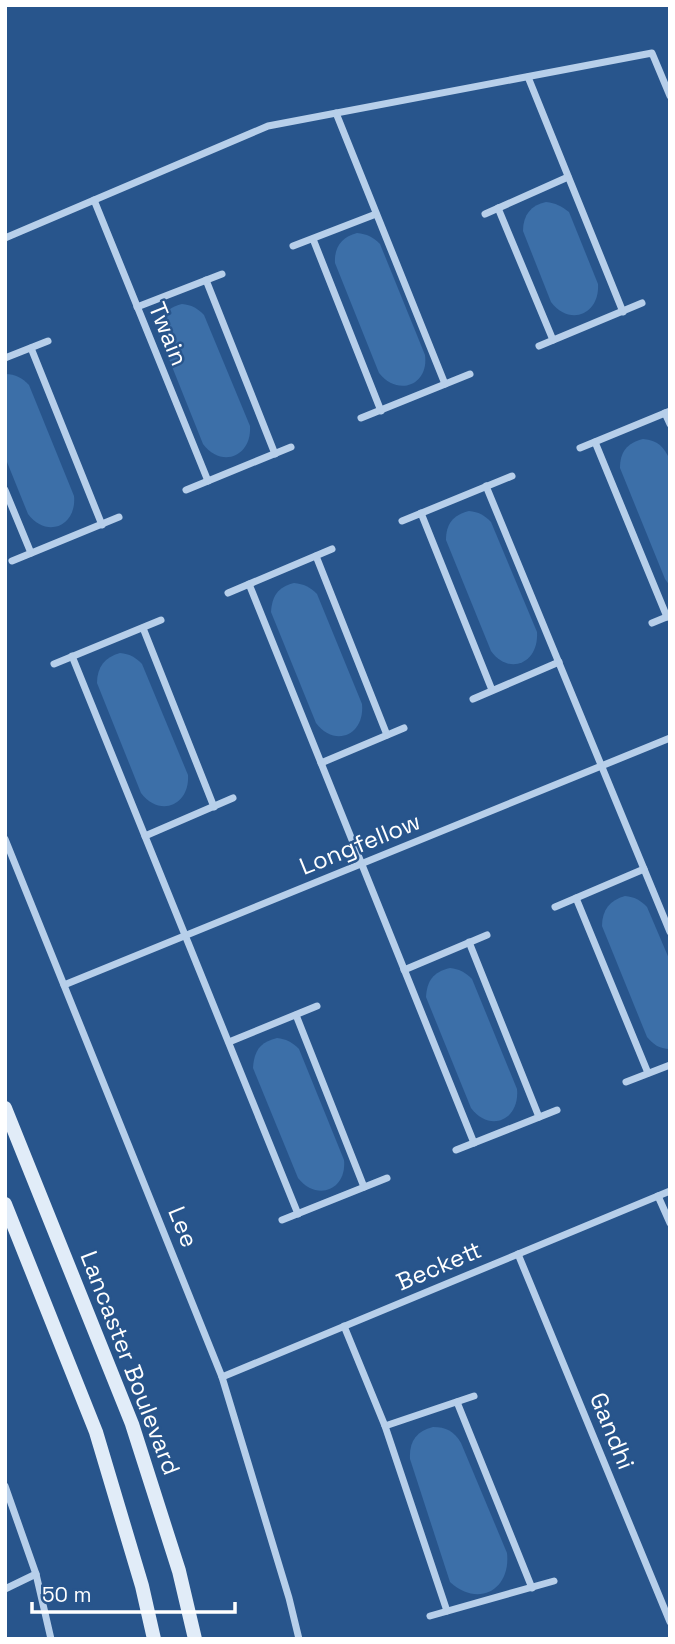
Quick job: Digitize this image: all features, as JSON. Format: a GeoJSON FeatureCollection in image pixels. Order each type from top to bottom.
{"type":"FeatureCollection","features":[{"type":"Feature","properties":{"kind":"main road","name":"Lancaster Boulevard"},"geometry":{"type":"LineString","coordinates":[[5,1108],[132,1424],[179,1571],[195,1639]]}},
{"type":"Feature","properties":{"kind":"main road"},"geometry":{"type":"LineString","coordinates":[[5,1204],[96,1432],[142,1586],[153,1639]]}},
{"type":"Feature","properties":{"kind":"street"},"geometry":{"type":"LineString","coordinates":[[5,238],[268,126],[652,53],[670,96]]}},
{"type":"Feature","properties":{"kind":"street"},"geometry":{"type":"LineString","coordinates":[[528,77],[623,312]]}},
{"type":"Feature","properties":{"kind":"street"},"geometry":{"type":"LineString","coordinates":[[336,114],[445,384]]}},
{"type":"Feature","properties":{"kind":"street"},"geometry":{"type":"LineString","coordinates":[[485,214],[568,177]]}},
{"type":"Feature","properties":{"kind":"street","name":"Twain"},"geometry":{"type":"LineString","coordinates":[[94,200],[208,481]]}},
{"type":"Feature","properties":{"kind":"street"},"geometry":{"type":"LineString","coordinates":[[498,208],[553,341]]}},
{"type":"Feature","properties":{"kind":"street"},"geometry":{"type":"LineString","coordinates":[[293,246],[376,214]]}},
{"type":"Feature","properties":{"kind":"street"},"geometry":{"type":"LineString","coordinates":[[313,239],[381,411]]}},
{"type":"Feature","properties":{"kind":"street"},"geometry":{"type":"LineString","coordinates":[[137,307],[222,274]]}},
{"type":"Feature","properties":{"kind":"street"},"geometry":{"type":"LineString","coordinates":[[206,280],[275,454]]}},
{"type":"Feature","properties":{"kind":"street"},"geometry":{"type":"LineString","coordinates":[[539,346],[642,303]]}},
{"type":"Feature","properties":{"kind":"street"},"geometry":{"type":"LineString","coordinates":[[5,358],[48,341]]}},
{"type":"Feature","properties":{"kind":"street"},"geometry":{"type":"LineString","coordinates":[[31,348],[102,525]]}},
{"type":"Feature","properties":{"kind":"street"},"geometry":{"type":"LineString","coordinates":[[361,418],[470,374]]}},
{"type":"Feature","properties":{"kind":"street"},"geometry":{"type":"LineString","coordinates":[[580,448],[667,412],[670,424]]}},
{"type":"Feature","properties":{"kind":"street"},"geometry":{"type":"LineString","coordinates":[[595,442],[668,616],[652,623]]}},
{"type":"Feature","properties":{"kind":"street"},"geometry":{"type":"LineString","coordinates":[[186,490],[291,447]]}},
{"type":"Feature","properties":{"kind":"street"},"geometry":{"type":"LineString","coordinates":[[402,521],[512,476]]}},
{"type":"Feature","properties":{"kind":"street"},"geometry":{"type":"LineString","coordinates":[[486,486],[670,932]]}},
{"type":"Feature","properties":{"kind":"street"},"geometry":{"type":"LineString","coordinates":[[5,490],[31,554]]}},
{"type":"Feature","properties":{"kind":"street"},"geometry":{"type":"LineString","coordinates":[[421,513],[492,690]]}},
{"type":"Feature","properties":{"kind":"street"},"geometry":{"type":"LineString","coordinates":[[12,561],[119,517]]}},
{"type":"Feature","properties":{"kind":"street"},"geometry":{"type":"LineString","coordinates":[[228,593],[332,550]]}},
{"type":"Feature","properties":{"kind":"street"},"geometry":{"type":"LineString","coordinates":[[316,556],[387,735]]}},
{"type":"Feature","properties":{"kind":"street"},"geometry":{"type":"LineString","coordinates":[[249,584],[474,1143]]}},
{"type":"Feature","properties":{"kind":"street"},"geometry":{"type":"LineString","coordinates":[[54,664],[161,620]]}},
{"type":"Feature","properties":{"kind":"street"},"geometry":{"type":"LineString","coordinates":[[143,628],[214,807]]}},
{"type":"Feature","properties":{"kind":"street"},"geometry":{"type":"LineString","coordinates":[[72,656],[298,1214]]}},
{"type":"Feature","properties":{"kind":"street"},"geometry":{"type":"LineString","coordinates":[[472,699],[559,662]]}},
{"type":"Feature","properties":{"kind":"street"},"geometry":{"type":"LineString","coordinates":[[321,763],[404,728]]}},
{"type":"Feature","properties":{"kind":"street","name":"Longfellow"},"geometry":{"type":"LineString","coordinates":[[64,985],[670,738]]}},
{"type":"Feature","properties":{"kind":"street"},"geometry":{"type":"LineString","coordinates":[[145,836],[233,799]]}},
{"type":"Feature","properties":{"kind":"street","name":"Lee"},"geometry":{"type":"LineString","coordinates":[[5,839],[222,1377],[299,1639]]}},
{"type":"Feature","properties":{"kind":"street"},"geometry":{"type":"LineString","coordinates":[[555,906],[644,869]]}},
{"type":"Feature","properties":{"kind":"street"},"geometry":{"type":"LineString","coordinates":[[576,898],[648,1073]]}},
{"type":"Feature","properties":{"kind":"street"},"geometry":{"type":"LineString","coordinates":[[404,970],[487,935]]}},
{"type":"Feature","properties":{"kind":"street"},"geometry":{"type":"LineString","coordinates":[[469,942],[539,1117]]}},
{"type":"Feature","properties":{"kind":"street"},"geometry":{"type":"LineString","coordinates":[[229,1042],[317,1006]]}},
{"type":"Feature","properties":{"kind":"street"},"geometry":{"type":"LineString","coordinates":[[296,1015],[365,1187]]}},
{"type":"Feature","properties":{"kind":"street"},"geometry":{"type":"LineString","coordinates":[[626,1082],[670,1065]]}},
{"type":"Feature","properties":{"kind":"street"},"geometry":{"type":"LineString","coordinates":[[456,1150],[557,1110]]}},
{"type":"Feature","properties":{"kind":"street"},"geometry":{"type":"LineString","coordinates":[[282,1220],[387,1178]]}},
{"type":"Feature","properties":{"kind":"street","name":"Beckett"},"geometry":{"type":"LineString","coordinates":[[222,1377],[670,1191]]}},
{"type":"Feature","properties":{"kind":"street"},"geometry":{"type":"LineString","coordinates":[[658,1196],[670,1223]]}},
{"type":"Feature","properties":{"kind":"street","name":"Gandhi"},"geometry":{"type":"LineString","coordinates":[[518,1254],[670,1622]]}},
{"type":"Feature","properties":{"kind":"street"},"geometry":{"type":"LineString","coordinates":[[344,1326],[385,1426],[447,1611]]}},
{"type":"Feature","properties":{"kind":"street"},"geometry":{"type":"LineString","coordinates":[[385,1426],[474,1396]]}},
{"type":"Feature","properties":{"kind":"street"},"geometry":{"type":"LineString","coordinates":[[457,1402],[532,1588]]}},
{"type":"Feature","properties":{"kind":"street"},"geometry":{"type":"LineString","coordinates":[[5,1486],[36,1574],[51,1639]]}},
{"type":"Feature","properties":{"kind":"street"},"geometry":{"type":"LineString","coordinates":[[5,1588],[36,1574]]}},
{"type":"Feature","properties":{"kind":"street"},"geometry":{"type":"LineString","coordinates":[[430,1616],[554,1581]]}},
{"type":"Feature","properties":{"kind":"shaded area"},"geometry":{"type":"Polygon","coordinates":[[[546,202],[569,212],[598,284],[594,303],[582,314],[567,314],[551,302],[523,231],[524,220],[529,212],[546,202]]]}},
{"type":"Feature","properties":{"kind":"shaded area"},"geometry":{"type":"Polygon","coordinates":[[[357,233],[370,236],[380,244],[425,355],[422,374],[411,384],[395,385],[379,373],[335,263],[340,244],[357,233]]]}},
{"type":"Feature","properties":{"kind":"shaded area"},"geometry":{"type":"Polygon","coordinates":[[[182,304],[194,307],[204,315],[250,426],[246,445],[234,456],[219,456],[203,444],[159,334],[164,314],[182,304]]]}},
{"type":"Feature","properties":{"kind":"shaded area"},"geometry":{"type":"Polygon","coordinates":[[[5,374],[18,377],[29,385],[74,496],[71,515],[59,526],[44,526],[28,514],[5,457],[5,374]]]}},
{"type":"Feature","properties":{"kind":"shaded area"},"geometry":{"type":"Polygon","coordinates":[[[643,439],[660,445],[670,460],[670,586],[620,468],[621,457],[626,449],[643,439]]]}},
{"type":"Feature","properties":{"kind":"shaded area"},"geometry":{"type":"Polygon","coordinates":[[[469,511],[481,514],[491,522],[537,632],[533,652],[522,662],[506,663],[491,651],[446,540],[447,529],[452,521],[469,511]]]}},
{"type":"Feature","properties":{"kind":"shaded area"},"geometry":{"type":"Polygon","coordinates":[[[294,583],[307,586],[317,594],[362,704],[359,724],[347,734],[332,735],[316,723],[271,612],[277,593],[294,583]]]}},
{"type":"Feature","properties":{"kind":"shaded area"},"geometry":{"type":"Polygon","coordinates":[[[120,653],[132,656],[142,664],[188,775],[184,794],[172,805],[157,805],[141,793],[97,683],[98,672],[103,664],[120,653]]]}},
{"type":"Feature","properties":{"kind":"shaded area"},"geometry":{"type":"Polygon","coordinates":[[[625,896],[637,899],[647,907],[670,961],[670,1049],[657,1046],[647,1037],[602,926],[603,915],[608,906],[625,896]]]}},
{"type":"Feature","properties":{"kind":"shaded area"},"geometry":{"type":"Polygon","coordinates":[[[450,968],[462,971],[472,979],[517,1089],[514,1109],[502,1120],[487,1120],[471,1108],[426,997],[432,978],[450,968]]]}},
{"type":"Feature","properties":{"kind":"shaded area"},"geometry":{"type":"Polygon","coordinates":[[[277,1038],[289,1041],[299,1049],[344,1160],[341,1179],[329,1189],[314,1190],[298,1178],[253,1068],[259,1048],[277,1038]]]}},
{"type":"Feature","properties":{"kind":"shaded area"},"geometry":{"type":"Polygon","coordinates":[[[433,1427],[449,1430],[461,1443],[507,1553],[504,1577],[491,1591],[471,1594],[450,1582],[410,1459],[415,1438],[422,1431],[433,1427]]]}}]}
